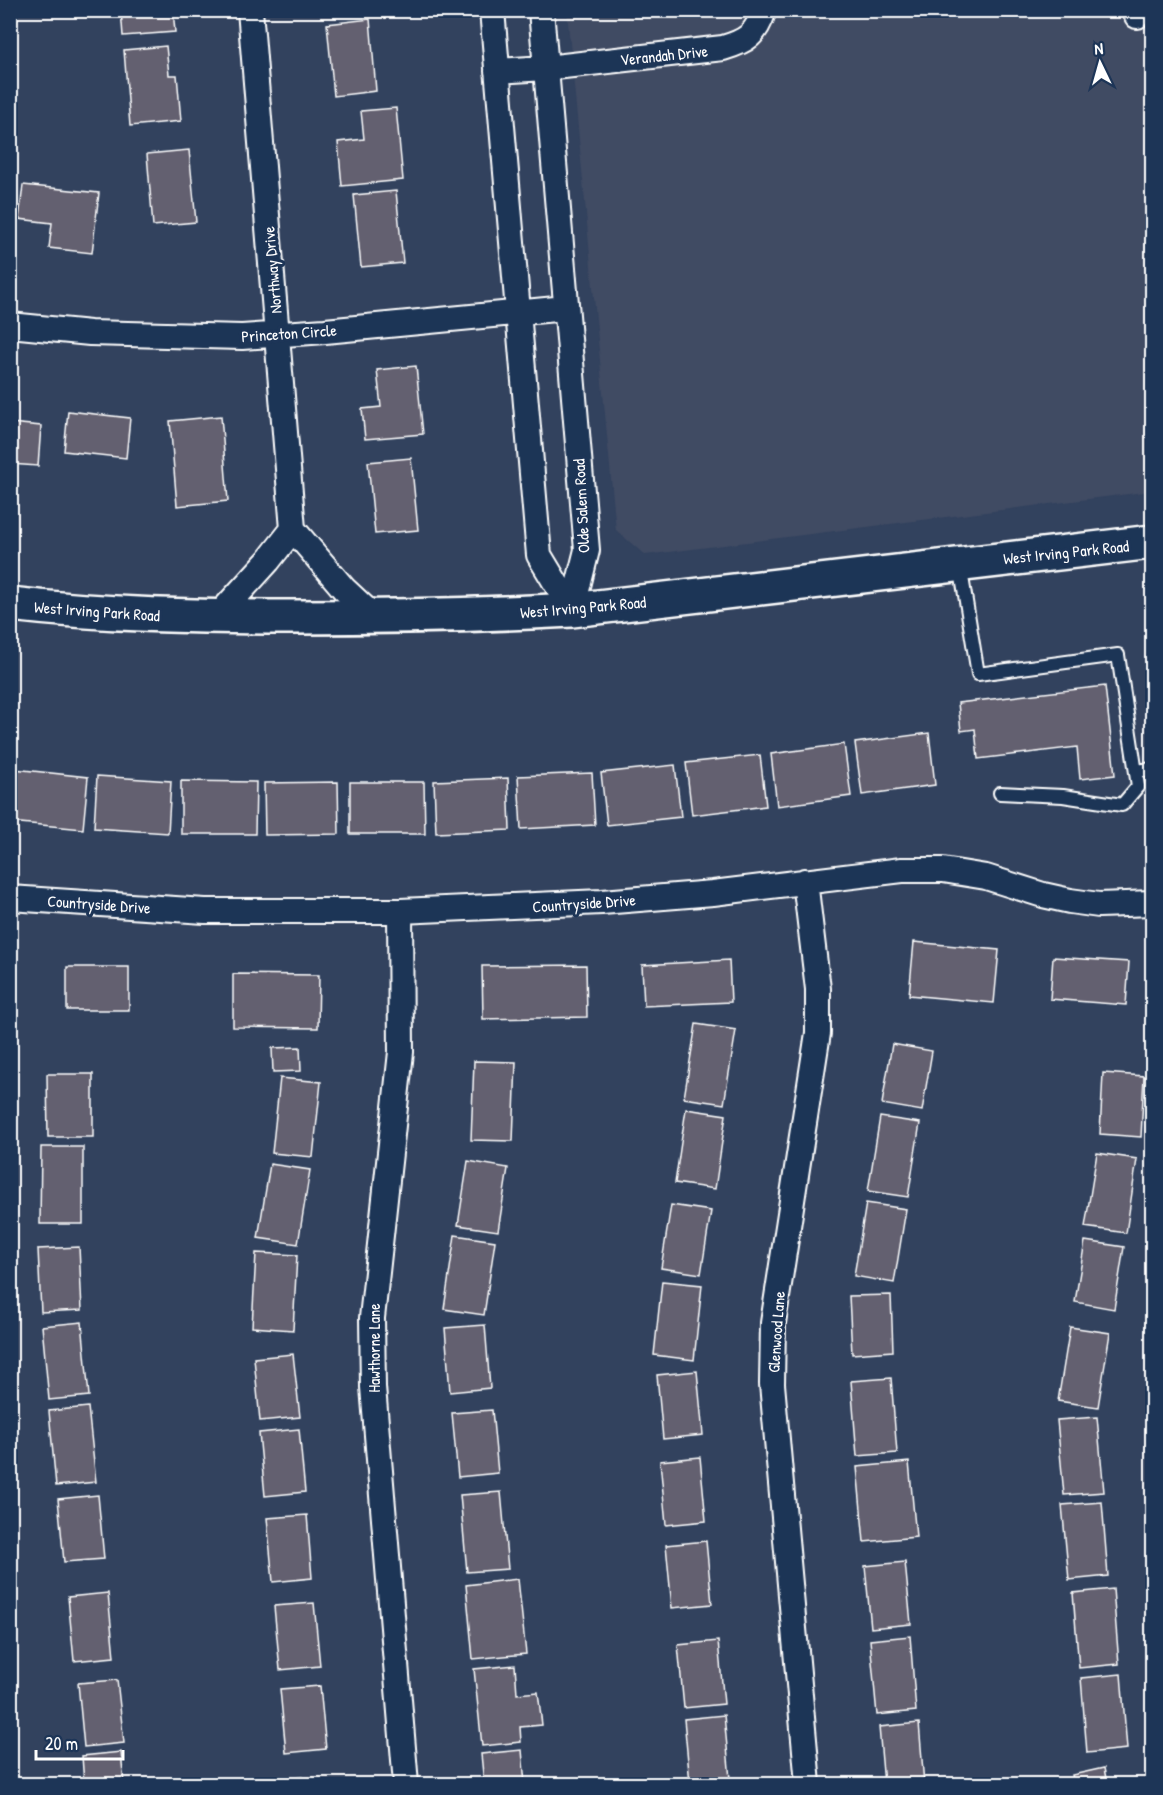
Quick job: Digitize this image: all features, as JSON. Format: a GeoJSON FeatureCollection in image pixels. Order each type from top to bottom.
{"type":"FeatureCollection","features":[{"type":"Feature","properties":{"kind":"main road","name":"West Irving Park Road"},"geometry":{"type":"LineString","coordinates":[[10,604],[73,611],[217,617],[433,617],[572,610],[1152,542]]}},
{"type":"Feature","properties":{"kind":"street","name":"Northway Drive"},"geometry":{"type":"LineString","coordinates":[[250,10],[293,529]]}},
{"type":"Feature","properties":{"kind":"street"},"geometry":{"type":"LineString","coordinates":[[492,10],[539,555],[572,610]]}},
{"type":"Feature","properties":{"kind":"street","name":"Olde Salem Road"},"geometry":{"type":"LineString","coordinates":[[541,10],[587,550],[572,610]]}},
{"type":"Feature","properties":{"kind":"street","name":"Verandah Drive"},"geometry":{"type":"LineString","coordinates":[[546,68],[723,48],[746,40],[752,34],[764,10]]}},
{"type":"Feature","properties":{"kind":"street"},"geometry":{"type":"LineString","coordinates":[[497,71],[546,68]]}},
{"type":"Feature","properties":{"kind":"street","name":"Princeton Circle"},"geometry":{"type":"LineString","coordinates":[[10,325],[90,333],[278,336],[566,308]]}},
{"type":"Feature","properties":{"kind":"street"},"geometry":{"type":"LineString","coordinates":[[217,617],[268,561],[293,529],[344,589],[374,617]]}},
{"type":"Feature","properties":{"kind":"street","name":"Countryside Drive"},"geometry":{"type":"LineString","coordinates":[[10,898],[205,911],[400,911],[602,902],[713,893],[902,870],[943,870],[986,877],[1070,901],[1099,905],[1152,903]]}},
{"type":"Feature","properties":{"kind":"street","name":"Glenwood Lane"},"geometry":{"type":"LineString","coordinates":[[805,881],[819,989],[818,1033],[773,1323],[772,1384],[808,1785]]}},
{"type":"Feature","properties":{"kind":"street","name":"Hawthorne Lane"},"geometry":{"type":"LineString","coordinates":[[400,911],[401,1052],[372,1318],[373,1387],[406,1785]]}},
{"type":"Feature","properties":{"kind":"lane"},"geometry":{"type":"LineString","coordinates":[[960,564],[978,674],[1118,655],[1138,786],[1122,805],[1063,796],[1000,793]]}},
{"type":"Feature","properties":{"kind":"lane"},"geometry":{"type":"LineString","coordinates":[[1136,771],[1152,769]]}},
{"type":"Feature","properties":{"kind":"shaded area"},"geometry":{"type":"Polygon","coordinates":[[[567,11],[1152,11],[1152,491],[645,555],[616,530],[567,11]]]}},
{"type":"Feature","properties":{"kind":"building"},"geometry":{"type":"Polygon","coordinates":[[[121,10],[173,10],[175,32],[123,36],[121,10]]]}},
{"type":"Feature","properties":{"kind":"building"},"geometry":{"type":"Polygon","coordinates":[[[370,19],[376,91],[334,96],[327,24],[370,19]]]}},
{"type":"Feature","properties":{"kind":"building"},"geometry":{"type":"Polygon","coordinates":[[[166,46],[169,75],[177,75],[181,121],[130,126],[124,50],[166,46]]]}},
{"type":"Feature","properties":{"kind":"building"},"geometry":{"type":"Polygon","coordinates":[[[396,108],[403,180],[342,186],[338,142],[364,139],[361,111],[396,108]]]}},
{"type":"Feature","properties":{"kind":"building"},"geometry":{"type":"Polygon","coordinates":[[[189,150],[196,222],[153,226],[147,154],[189,150]]]}},
{"type":"Feature","properties":{"kind":"building"},"geometry":{"type":"Polygon","coordinates":[[[23,185],[99,193],[92,253],[49,248],[52,223],[19,219],[23,185]]]}},
{"type":"Feature","properties":{"kind":"building"},"geometry":{"type":"Polygon","coordinates":[[[396,191],[403,263],[361,267],[354,195],[396,191]]]}},
{"type":"Feature","properties":{"kind":"building"},"geometry":{"type":"Polygon","coordinates":[[[416,366],[423,434],[365,439],[362,409],[381,407],[377,370],[416,366]]]}},
{"type":"Feature","properties":{"kind":"building"},"geometry":{"type":"Polygon","coordinates":[[[68,411],[130,418],[126,458],[64,451],[68,411]]]}},
{"type":"Feature","properties":{"kind":"building"},"geometry":{"type":"Polygon","coordinates":[[[221,416],[228,501],[177,506],[170,421],[221,416]]]}},
{"type":"Feature","properties":{"kind":"building"},"geometry":{"type":"Polygon","coordinates":[[[10,423],[41,426],[38,466],[10,464],[10,423]]]}},
{"type":"Feature","properties":{"kind":"building"},"geometry":{"type":"Polygon","coordinates":[[[411,458],[418,530],[375,534],[368,462],[411,458]]]}},
{"type":"Feature","properties":{"kind":"building"},"geometry":{"type":"Polygon","coordinates":[[[1105,686],[1115,775],[1080,779],[1077,747],[978,759],[975,729],[961,731],[958,703],[1105,686]]]}},
{"type":"Feature","properties":{"kind":"building"},"geometry":{"type":"Polygon","coordinates":[[[929,733],[935,785],[862,795],[855,743],[929,733]]]}},
{"type":"Feature","properties":{"kind":"building"},"geometry":{"type":"Polygon","coordinates":[[[844,744],[851,796],[777,806],[771,754],[844,744]]]}},
{"type":"Feature","properties":{"kind":"building"},"geometry":{"type":"Polygon","coordinates":[[[760,755],[766,806],[692,815],[686,763],[760,755]]]}},
{"type":"Feature","properties":{"kind":"building"},"geometry":{"type":"Polygon","coordinates":[[[675,765],[681,817],[607,825],[601,773],[675,765]]]}},
{"type":"Feature","properties":{"kind":"building"},"geometry":{"type":"Polygon","coordinates":[[[14,769],[88,777],[83,829],[10,822],[14,769]]]}},
{"type":"Feature","properties":{"kind":"building"},"geometry":{"type":"Polygon","coordinates":[[[592,773],[595,825],[521,829],[518,776],[592,773]]]}},
{"type":"Feature","properties":{"kind":"building"},"geometry":{"type":"Polygon","coordinates":[[[97,776],[171,781],[168,833],[94,828],[97,776]]]}},
{"type":"Feature","properties":{"kind":"building"},"geometry":{"type":"Polygon","coordinates":[[[508,778],[510,830],[436,833],[434,781],[508,778]]]}},
{"type":"Feature","properties":{"kind":"building"},"geometry":{"type":"Polygon","coordinates":[[[181,781],[256,782],[255,834],[181,834],[181,781]]]}},
{"type":"Feature","properties":{"kind":"building"},"geometry":{"type":"Polygon","coordinates":[[[338,782],[339,834],[265,835],[264,783],[338,782]]]}},
{"type":"Feature","properties":{"kind":"building"},"geometry":{"type":"Polygon","coordinates":[[[350,782],[424,782],[425,834],[350,834],[350,782]]]}},
{"type":"Feature","properties":{"kind":"building"},"geometry":{"type":"Polygon","coordinates":[[[914,942],[999,950],[994,1003],[909,995],[914,942]]]}},
{"type":"Feature","properties":{"kind":"building"},"geometry":{"type":"Polygon","coordinates":[[[1053,957],[1129,962],[1126,1005],[1050,999],[1053,957]]]}},
{"type":"Feature","properties":{"kind":"building"},"geometry":{"type":"Polygon","coordinates":[[[729,960],[731,1002],[644,1006],[642,965],[729,960]]]}},
{"type":"Feature","properties":{"kind":"building"},"geometry":{"type":"Polygon","coordinates":[[[586,965],[587,1017],[483,1019],[482,966],[586,965]]]}},
{"type":"Feature","properties":{"kind":"building"},"geometry":{"type":"Polygon","coordinates":[[[67,967],[129,967],[129,1010],[67,1010],[67,967]]]}},
{"type":"Feature","properties":{"kind":"building"},"geometry":{"type":"Polygon","coordinates":[[[233,974],[319,975],[318,1028],[233,1027],[233,974]]]}},
{"type":"Feature","properties":{"kind":"building"},"geometry":{"type":"Polygon","coordinates":[[[696,1024],[736,1030],[724,1104],[684,1098],[696,1024]]]}},
{"type":"Feature","properties":{"kind":"building"},"geometry":{"type":"Polygon","coordinates":[[[892,1044],[932,1051],[922,1111],[882,1104],[892,1044]]]}},
{"type":"Feature","properties":{"kind":"building"},"geometry":{"type":"Polygon","coordinates":[[[300,1047],[301,1071],[273,1072],[272,1048],[300,1047]]]}},
{"type":"Feature","properties":{"kind":"building"},"geometry":{"type":"Polygon","coordinates":[[[474,1061],[516,1062],[513,1141],[471,1140],[474,1061]]]}},
{"type":"Feature","properties":{"kind":"building"},"geometry":{"type":"Polygon","coordinates":[[[1103,1073],[1144,1076],[1141,1137],[1100,1134],[1103,1073]]]}},
{"type":"Feature","properties":{"kind":"building"},"geometry":{"type":"Polygon","coordinates":[[[47,1074],[93,1074],[93,1137],[48,1137],[47,1074]]]}},
{"type":"Feature","properties":{"kind":"building"},"geometry":{"type":"Polygon","coordinates":[[[280,1078],[321,1082],[313,1157],[272,1153],[280,1078]]]}},
{"type":"Feature","properties":{"kind":"building"},"geometry":{"type":"Polygon","coordinates":[[[686,1109],[726,1115],[715,1189],[675,1183],[686,1109]]]}},
{"type":"Feature","properties":{"kind":"building"},"geometry":{"type":"Polygon","coordinates":[[[880,1117],[920,1123],[908,1197],[868,1191],[880,1117]]]}},
{"type":"Feature","properties":{"kind":"building"},"geometry":{"type":"Polygon","coordinates":[[[41,1147],[83,1147],[83,1224],[40,1224],[41,1147]]]}},
{"type":"Feature","properties":{"kind":"building"},"geometry":{"type":"Polygon","coordinates":[[[1097,1153],[1137,1159],[1126,1233],[1085,1227],[1097,1153]]]}},
{"type":"Feature","properties":{"kind":"building"},"geometry":{"type":"Polygon","coordinates":[[[468,1161],[508,1168],[498,1231],[458,1225],[468,1161]]]}},
{"type":"Feature","properties":{"kind":"building"},"geometry":{"type":"Polygon","coordinates":[[[270,1164],[310,1170],[298,1244],[258,1238],[270,1164]]]}},
{"type":"Feature","properties":{"kind":"building"},"geometry":{"type":"Polygon","coordinates":[[[866,1203],[906,1209],[894,1283],[854,1276],[866,1203]]]}},
{"type":"Feature","properties":{"kind":"building"},"geometry":{"type":"Polygon","coordinates":[[[671,1205],[711,1211],[701,1274],[661,1268],[671,1205]]]}},
{"type":"Feature","properties":{"kind":"building"},"geometry":{"type":"Polygon","coordinates":[[[455,1235],[495,1241],[484,1315],[444,1309],[455,1235]]]}},
{"type":"Feature","properties":{"kind":"building"},"geometry":{"type":"Polygon","coordinates":[[[1085,1241],[1124,1247],[1114,1309],[1075,1302],[1085,1241]]]}},
{"type":"Feature","properties":{"kind":"building"},"geometry":{"type":"Polygon","coordinates":[[[79,1247],[82,1310],[41,1312],[38,1249],[79,1247]]]}},
{"type":"Feature","properties":{"kind":"building"},"geometry":{"type":"Polygon","coordinates":[[[256,1253],[297,1255],[293,1330],[252,1327],[256,1253]]]}},
{"type":"Feature","properties":{"kind":"building"},"geometry":{"type":"Polygon","coordinates":[[[662,1281],[702,1285],[694,1360],[654,1355],[662,1281]]]}},
{"type":"Feature","properties":{"kind":"building"},"geometry":{"type":"Polygon","coordinates":[[[891,1295],[893,1351],[852,1354],[849,1296],[891,1295]]]}},
{"type":"Feature","properties":{"kind":"building"},"geometry":{"type":"Polygon","coordinates":[[[82,1322],[89,1396],[49,1400],[42,1326],[82,1322]]]}},
{"type":"Feature","properties":{"kind":"building"},"geometry":{"type":"Polygon","coordinates":[[[485,1325],[490,1388],[450,1392],[445,1328],[485,1325]]]}},
{"type":"Feature","properties":{"kind":"building"},"geometry":{"type":"Polygon","coordinates":[[[1070,1327],[1110,1333],[1098,1407],[1058,1401],[1070,1327]]]}},
{"type":"Feature","properties":{"kind":"building"},"geometry":{"type":"Polygon","coordinates":[[[293,1354],[300,1417],[260,1421],[254,1358],[293,1354]]]}},
{"type":"Feature","properties":{"kind":"building"},"geometry":{"type":"Polygon","coordinates":[[[697,1371],[703,1435],[663,1439],[657,1375],[697,1371]]]}},
{"type":"Feature","properties":{"kind":"building"},"geometry":{"type":"Polygon","coordinates":[[[891,1378],[897,1453],[857,1456],[851,1381],[891,1378]]]}},
{"type":"Feature","properties":{"kind":"building"},"geometry":{"type":"Polygon","coordinates":[[[88,1407],[96,1482],[56,1486],[49,1411],[88,1407]]]}},
{"type":"Feature","properties":{"kind":"building"},"geometry":{"type":"Polygon","coordinates":[[[492,1410],[498,1473],[458,1477],[452,1413],[492,1410]]]}},
{"type":"Feature","properties":{"kind":"building"},"geometry":{"type":"Polygon","coordinates":[[[1097,1417],[1104,1492],[1064,1495],[1057,1420],[1097,1417]]]}},
{"type":"Feature","properties":{"kind":"building"},"geometry":{"type":"Polygon","coordinates":[[[299,1429],[305,1492],[265,1496],[259,1433],[299,1429]]]}},
{"type":"Feature","properties":{"kind":"building"},"geometry":{"type":"Polygon","coordinates":[[[700,1457],[706,1521],[666,1525],[660,1461],[700,1457]]]}},
{"type":"Feature","properties":{"kind":"building"},"geometry":{"type":"Polygon","coordinates":[[[909,1462],[916,1537],[864,1542],[857,1467],[909,1462]]]}},
{"type":"Feature","properties":{"kind":"building"},"geometry":{"type":"Polygon","coordinates":[[[501,1492],[508,1569],[467,1572],[460,1495],[501,1492]]]}},
{"type":"Feature","properties":{"kind":"building"},"geometry":{"type":"Polygon","coordinates":[[[98,1495],[104,1559],[64,1562],[58,1499],[98,1495]]]}},
{"type":"Feature","properties":{"kind":"building"},"geometry":{"type":"Polygon","coordinates":[[[1102,1502],[1108,1576],[1069,1580],[1062,1505],[1102,1502]]]}},
{"type":"Feature","properties":{"kind":"building"},"geometry":{"type":"Polygon","coordinates":[[[307,1515],[312,1578],[273,1582],[267,1518],[307,1515]]]}},
{"type":"Feature","properties":{"kind":"building"},"geometry":{"type":"Polygon","coordinates":[[[706,1541],[712,1604],[672,1608],[666,1545],[706,1541]]]}},
{"type":"Feature","properties":{"kind":"building"},"geometry":{"type":"Polygon","coordinates":[[[905,1562],[911,1624],[871,1628],[865,1566],[905,1562]]]}},
{"type":"Feature","properties":{"kind":"building"},"geometry":{"type":"Polygon","coordinates":[[[518,1579],[526,1654],[473,1659],[466,1585],[518,1579]]]}},
{"type":"Feature","properties":{"kind":"building"},"geometry":{"type":"Polygon","coordinates":[[[1113,1589],[1119,1664],[1079,1668],[1073,1593],[1113,1589]]]}},
{"type":"Feature","properties":{"kind":"building"},"geometry":{"type":"Polygon","coordinates":[[[108,1593],[114,1657],[74,1661],[68,1597],[108,1593]]]}},
{"type":"Feature","properties":{"kind":"building"},"geometry":{"type":"Polygon","coordinates":[[[314,1603],[320,1666],[280,1670],[274,1606],[314,1603]]]}},
{"type":"Feature","properties":{"kind":"building"},"geometry":{"type":"Polygon","coordinates":[[[910,1636],[916,1711],[877,1715],[870,1640],[910,1636]]]}},
{"type":"Feature","properties":{"kind":"building"},"geometry":{"type":"Polygon","coordinates":[[[718,1641],[724,1704],[684,1708],[678,1645],[718,1641]]]}},
{"type":"Feature","properties":{"kind":"building"},"geometry":{"type":"Polygon","coordinates":[[[515,1665],[517,1694],[538,1692],[542,1725],[520,1727],[521,1742],[482,1746],[474,1669],[515,1665]]]}},
{"type":"Feature","properties":{"kind":"building"},"geometry":{"type":"Polygon","coordinates":[[[1121,1674],[1127,1749],[1087,1753],[1081,1678],[1121,1674]]]}},
{"type":"Feature","properties":{"kind":"building"},"geometry":{"type":"Polygon","coordinates":[[[117,1680],[124,1743],[84,1747],[78,1683],[117,1680]]]}},
{"type":"Feature","properties":{"kind":"building"},"geometry":{"type":"Polygon","coordinates":[[[320,1686],[326,1749],[286,1753],[280,1689],[320,1686]]]}},
{"type":"Feature","properties":{"kind":"building"},"geometry":{"type":"Polygon","coordinates":[[[724,1715],[730,1779],[690,1783],[684,1719],[724,1715]]]}},
{"type":"Feature","properties":{"kind":"building"},"geometry":{"type":"Polygon","coordinates":[[[919,1723],[924,1784],[884,1784],[879,1727],[919,1723]]]}},
{"type":"Feature","properties":{"kind":"building"},"geometry":{"type":"Polygon","coordinates":[[[522,1750],[525,1784],[484,1784],[481,1754],[522,1750]]]}},
{"type":"Feature","properties":{"kind":"building"},"geometry":{"type":"Polygon","coordinates":[[[121,1752],[124,1784],[84,1784],[82,1756],[121,1752]]]}},
{"type":"Feature","properties":{"kind":"building"},"geometry":{"type":"Polygon","coordinates":[[[1104,1768],[1107,1784],[1074,1784],[1072,1775],[1104,1768]]]}},
{"type":"Feature","properties":{"kind":"building"},"geometry":{"type":"Polygon","coordinates":[[[302,1777],[303,1784],[268,1784],[268,1781],[302,1777]]]}}]}
